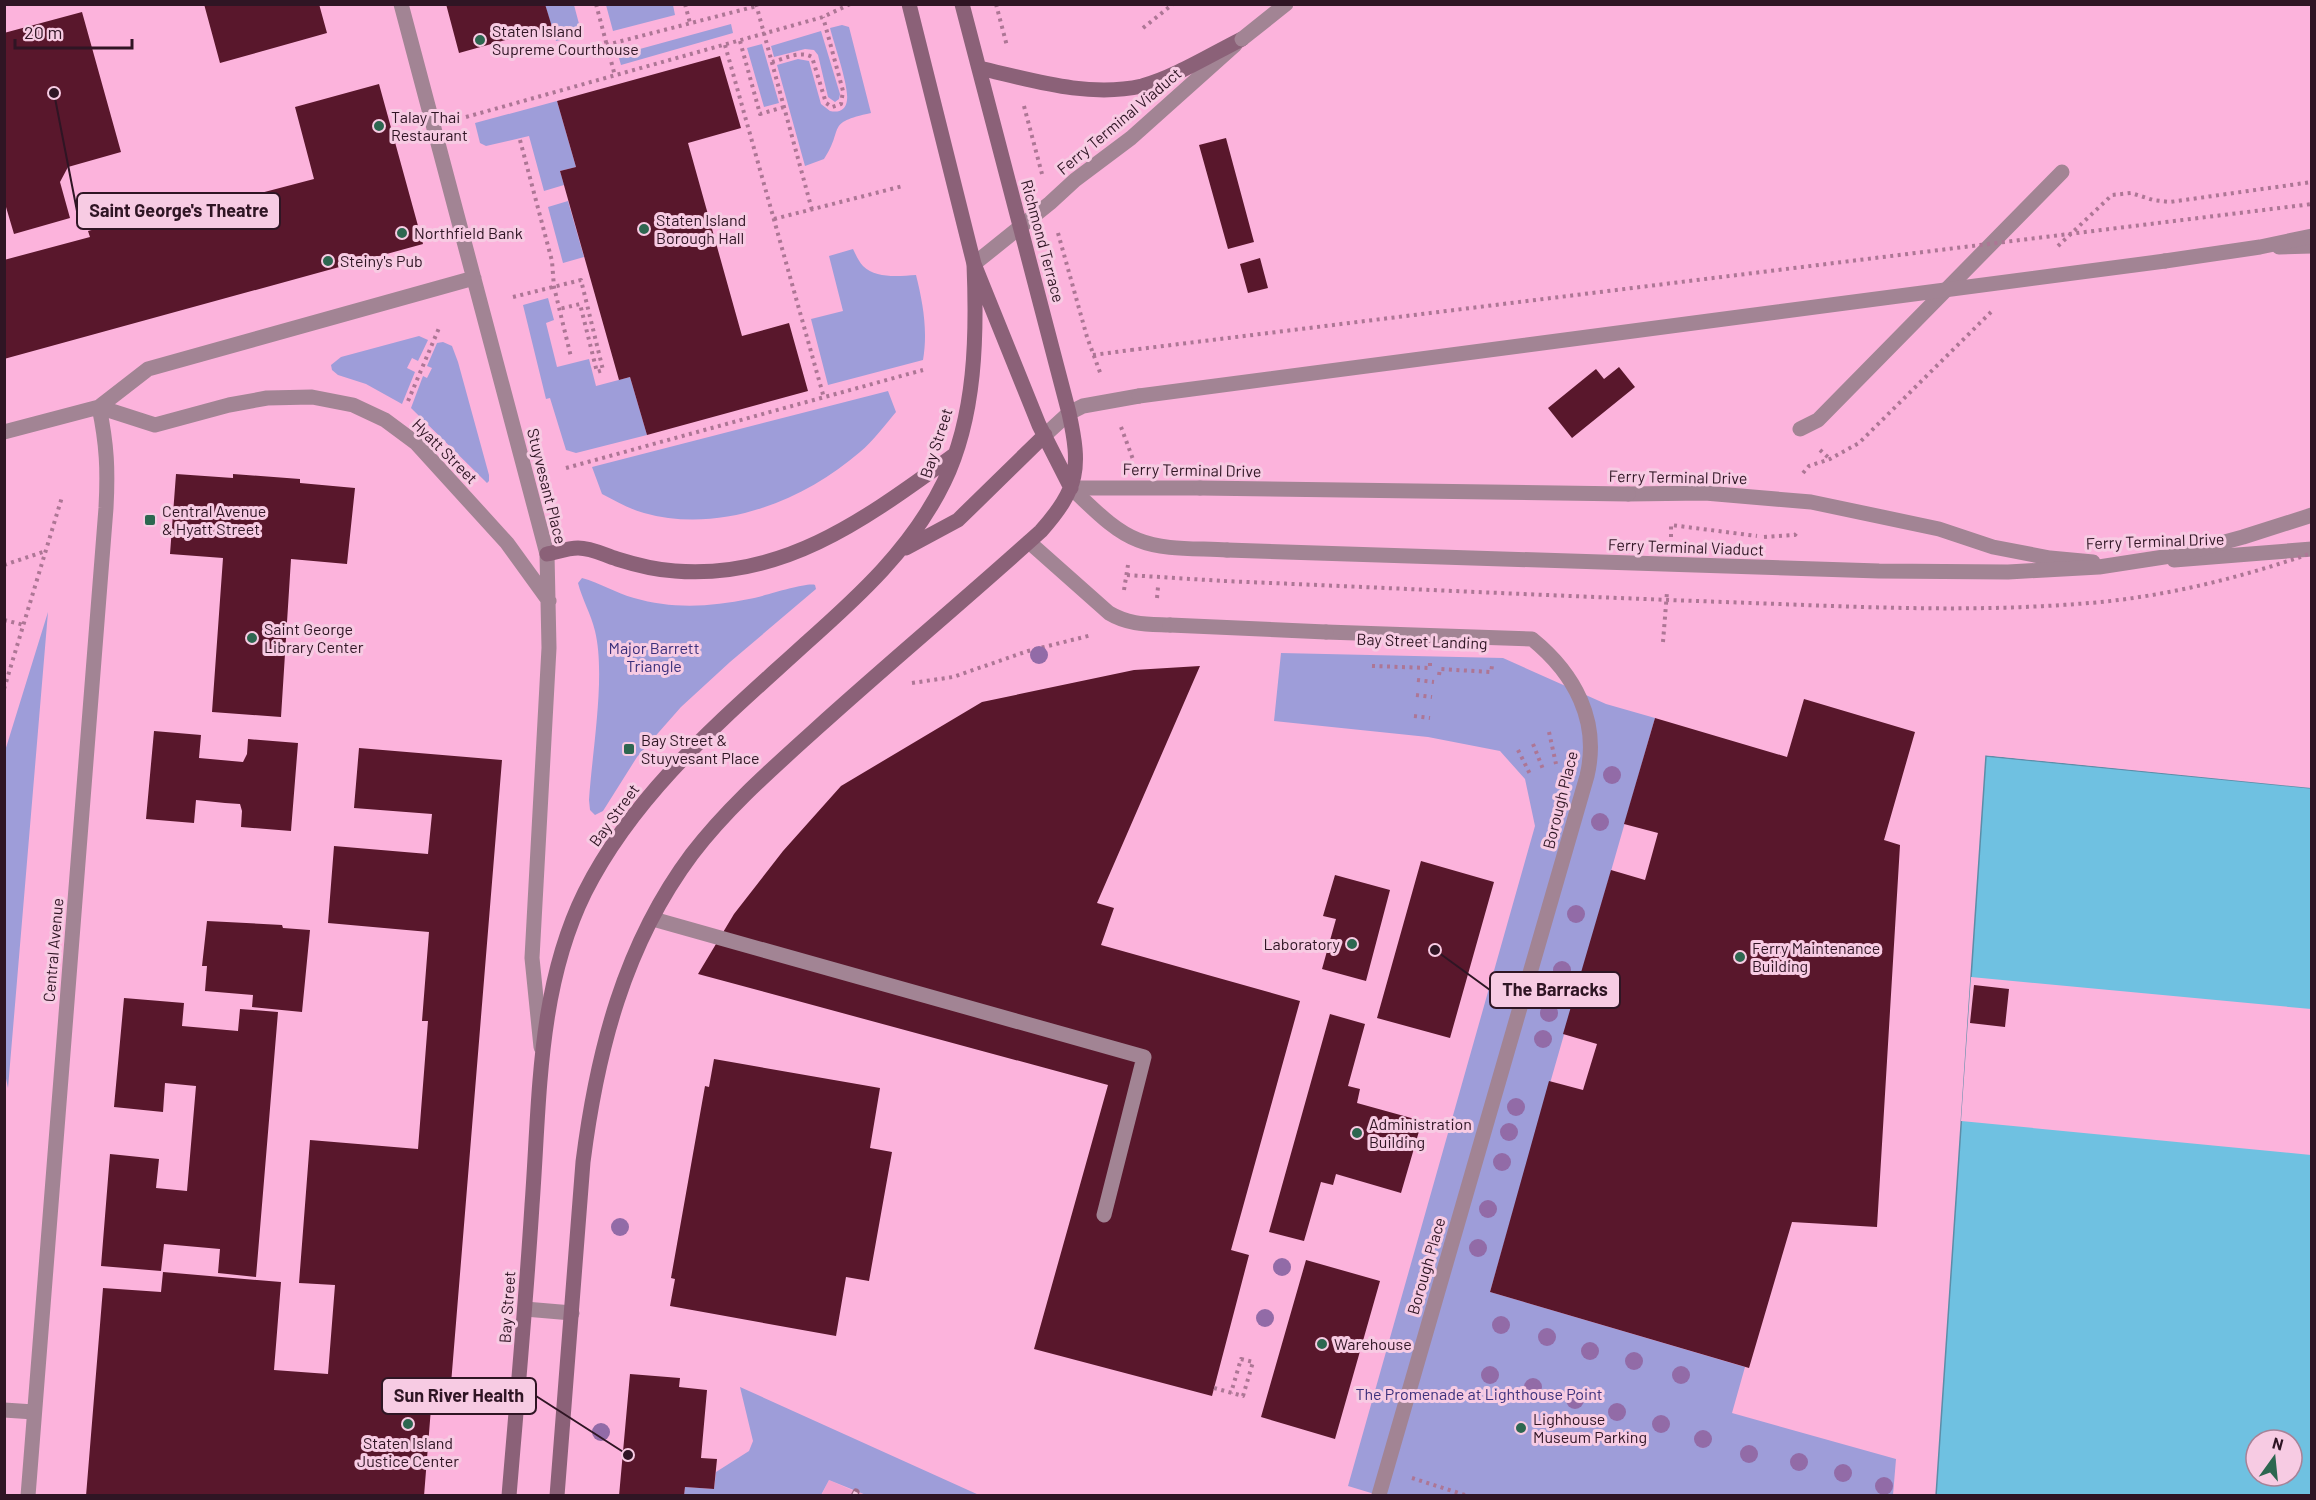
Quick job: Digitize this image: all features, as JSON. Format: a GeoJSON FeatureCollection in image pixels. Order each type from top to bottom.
{"type":"FeatureCollection","features":[{"type":"Feature","properties":{"kind":"main road"},"geometry":{"type":"LineString","coordinates":[[557,1496],[583,1162],[601,1053],[610,1019],[631,963],[653,919],[692,854],[747,793],[857,692],[1029,542],[1050,520],[1071,488],[1045,435],[974,264],[909,4]]}},
{"type":"Feature","properties":{"kind":"main road","name":"Richmond Terrace"},"geometry":{"type":"LineString","coordinates":[[962,4],[1069,413],[1076,462],[1076,474],[1071,488]]}},
{"type":"Feature","properties":{"kind":"main road"},"geometry":{"type":"LineString","coordinates":[[979,68],[1066,87],[1092,90],[1120,89],[1161,79],[1242,39]]}},
{"type":"Feature","properties":{"kind":"main road","name":"Bay Street"},"geometry":{"type":"LineString","coordinates":[[509,1496],[546,1018],[560,955],[585,892],[625,826],[657,786],[704,736],[854,601],[901,551],[935,499],[954,455],[967,402],[976,313],[974,264]]}},
{"type":"Feature","properties":{"kind":"main road"},"geometry":{"type":"LineString","coordinates":[[901,551],[958,520],[1045,435]]}},
{"type":"Feature","properties":{"kind":"main road"},"geometry":{"type":"LineString","coordinates":[[547,554],[578,548],[593,550],[654,568],[698,572],[775,559],[821,543],[859,522],[954,455]]}},
{"type":"Feature","properties":{"kind":"street","name":"Stuyvesant Place"},"geometry":{"type":"LineString","coordinates":[[401,4],[547,554],[549,648],[532,958],[542,1061]]}},
{"type":"Feature","properties":{"kind":"street","name":"Ferry Terminal Viaduct"},"geometry":{"type":"LineString","coordinates":[[974,264],[1075,180],[1131,138],[1242,39],[1286,4]]}},
{"type":"Feature","properties":{"kind":"street"},"geometry":{"type":"LineString","coordinates":[[1800,429],[1818,420],[2062,172]]}},
{"type":"Feature","properties":{"kind":"street"},"geometry":{"type":"LineString","coordinates":[[1045,435],[1069,413],[1096,402],[2165,261],[2260,247],[2312,236]]}},
{"type":"Feature","properties":{"kind":"street"},"geometry":{"type":"LineString","coordinates":[[2260,247],[2312,246]]}},
{"type":"Feature","properties":{"kind":"street"},"geometry":{"type":"LineString","coordinates":[[4,432],[99,408],[148,369],[474,278]]}},
{"type":"Feature","properties":{"kind":"street","name":"Hyatt Street"},"geometry":{"type":"LineString","coordinates":[[99,408],[155,424],[237,403],[267,398],[312,397],[353,405],[385,420],[423,451],[507,543],[549,601]]}},
{"type":"Feature","properties":{"kind":"street","name":"Central Avenue"},"geometry":{"type":"LineString","coordinates":[[28,1496],[107,485],[106,441],[99,408]]}},
{"type":"Feature","properties":{"kind":"street","name":"Ferry Terminal Viaduct"},"geometry":{"type":"LineString","coordinates":[[1071,488],[1110,523],[1138,540],[1162,547],[1879,572],[2008,572],[2099,567],[2177,555],[2312,515]]}},
{"type":"Feature","properties":{"kind":"street","name":"Ferry Terminal Drive"},"geometry":{"type":"LineString","coordinates":[[1071,488],[1705,493],[1811,502],[1939,529],[1993,547],[2074,561],[2139,562],[2312,549]]}},
{"type":"Feature","properties":{"kind":"street","name":"Borough Place"},"geometry":{"type":"LineString","coordinates":[[1029,542],[1103,608],[1121,620],[1140,624],[1532,639],[1545,650],[1575,685],[1586,713],[1591,739],[1587,776],[1379,1495]]}},
{"type":"Feature","properties":{"kind":"street"},"geometry":{"type":"LineString","coordinates":[[653,919],[1143,1057],[1104,1215]]}},
{"type":"Feature","properties":{"kind":"street"},"geometry":{"type":"LineString","coordinates":[[525,1309],[572,1312]]}},
{"type":"Feature","properties":{"kind":"street"},"geometry":{"type":"LineString","coordinates":[[4,1410],[34,1412]]}},
{"type":"Feature","properties":{"kind":"path"},"geometry":{"type":"LineString","coordinates":[[596,4],[615,76]]}},
{"type":"Feature","properties":{"kind":"path"},"geometry":{"type":"LineString","coordinates":[[685,4],[690,23]]}},
{"type":"Feature","properties":{"kind":"path"},"geometry":{"type":"LineString","coordinates":[[466,117],[823,17],[850,4]]}},
{"type":"Feature","properties":{"kind":"path"},"geometry":{"type":"LineString","coordinates":[[1143,28],[1173,4]]}},
{"type":"Feature","properties":{"kind":"path"},"geometry":{"type":"LineString","coordinates":[[606,45],[756,5],[812,210]]}},
{"type":"Feature","properties":{"kind":"path"},"geometry":{"type":"LineString","coordinates":[[772,62],[798,55],[812,57],[826,103],[832,107],[841,104],[843,91],[823,17]]}},
{"type":"Feature","properties":{"kind":"path"},"geometry":{"type":"LineString","coordinates":[[740,40],[760,114],[784,107]]}},
{"type":"Feature","properties":{"kind":"path"},"geometry":{"type":"LineString","coordinates":[[724,45],[824,398]]}},
{"type":"Feature","properties":{"kind":"path"},"geometry":{"type":"LineString","coordinates":[[520,140],[552,261],[554,287],[571,357]]}},
{"type":"Feature","properties":{"kind":"path"},"geometry":{"type":"LineString","coordinates":[[774,219],[903,186]]}},
{"type":"Feature","properties":{"kind":"path"},"geometry":{"type":"LineString","coordinates":[[1093,355],[2312,204]]}},
{"type":"Feature","properties":{"kind":"path"},"geometry":{"type":"LineString","coordinates":[[513,297],[580,280],[603,370],[597,372],[580,304],[560,309]]}},
{"type":"Feature","properties":{"kind":"path"},"geometry":{"type":"LineString","coordinates":[[404,411],[439,327]]}},
{"type":"Feature","properties":{"kind":"path"},"geometry":{"type":"LineString","coordinates":[[566,468],[923,370]]}},
{"type":"Feature","properties":{"kind":"path"},"geometry":{"type":"LineString","coordinates":[[1820,450],[1830,459]]}},
{"type":"Feature","properties":{"kind":"path"},"geometry":{"type":"LineString","coordinates":[[4,689],[62,497]]}},
{"type":"Feature","properties":{"kind":"path"},"geometry":{"type":"LineString","coordinates":[[4,565],[46,551]]}},
{"type":"Feature","properties":{"kind":"path"},"geometry":{"type":"LineString","coordinates":[[1157,599],[1158,587]]}},
{"type":"Feature","properties":{"kind":"path"},"geometry":{"type":"LineString","coordinates":[[4,620],[24,625]]}},
{"type":"Feature","properties":{"kind":"path"},"geometry":{"type":"LineString","coordinates":[[910,683],[952,677],[1028,651],[1094,635]]}},
{"type":"Feature","properties":{"kind":"path"},"geometry":{"type":"LineString","coordinates":[[1372,666],[1430,668],[1430,661]]}},
{"type":"Feature","properties":{"kind":"path"},"geometry":{"type":"LineString","coordinates":[[4,664],[12,666]]}},
{"type":"Feature","properties":{"kind":"path"},"geometry":{"type":"LineString","coordinates":[[1417,680],[1434,682]]}},
{"type":"Feature","properties":{"kind":"path"},"geometry":{"type":"LineString","coordinates":[[1416,695],[1432,697]]}},
{"type":"Feature","properties":{"kind":"path"},"geometry":{"type":"LineString","coordinates":[[1414,716],[1430,718]]}},
{"type":"Feature","properties":{"kind":"path"},"geometry":{"type":"LineString","coordinates":[[1549,732],[1556,764]]}},
{"type":"Feature","properties":{"kind":"path"},"geometry":{"type":"LineString","coordinates":[[1533,744],[1543,769]]}},
{"type":"Feature","properties":{"kind":"path"},"geometry":{"type":"LineString","coordinates":[[1518,750],[1530,774]]}},
{"type":"Feature","properties":{"kind":"path"},"geometry":{"type":"LineString","coordinates":[[1214,1388],[1232,1393],[1243,1396],[1252,1362],[1240,1359],[1232,1393]]}},
{"type":"Feature","properties":{"kind":"path"},"geometry":{"type":"LineString","coordinates":[[1386,1470],[1468,1496]]}},
{"type":"Feature","properties":{"kind":"shaded area"},"geometry":{"type":"Polygon","coordinates":[[[1986,756],[2311,788],[2311,1495],[1936,1496],[1986,756]]]}},
{"type":"Feature","properties":{"kind":"shaded area"},"geometry":{"type":"Polygon","coordinates":[[[829,1480],[856,1492],[866,1495],[821,1496],[829,1480]]]}},
{"type":"Feature","properties":{"kind":"green space"},"geometry":{"type":"Polygon","coordinates":[[[545,5],[574,5],[582,35],[556,41],[545,5]]]}},
{"type":"Feature","properties":{"kind":"green space"},"geometry":{"type":"Polygon","coordinates":[[[606,5],[673,5],[675,15],[613,31],[606,5]]]}},
{"type":"Feature","properties":{"kind":"green space"},"geometry":{"type":"Polygon","coordinates":[[[731,24],[733,33],[621,65],[618,55],[731,24]]]}},
{"type":"Feature","properties":{"kind":"green space"},"geometry":{"type":"Polygon","coordinates":[[[842,25],[849,27],[871,113],[841,124],[824,159],[805,166],[777,65],[798,59],[809,61],[821,104],[830,111],[842,110],[847,94],[844,75],[830,28],[842,25]]]}},
{"type":"Feature","properties":{"kind":"green space"},"geometry":{"type":"Polygon","coordinates":[[[821,31],[840,94],[839,99],[835,102],[828,97],[818,55],[814,50],[805,49],[774,57],[771,46],[821,31]]]}},
{"type":"Feature","properties":{"kind":"green space"},"geometry":{"type":"Polygon","coordinates":[[[762,44],[779,103],[764,107],[747,48],[762,44]]]}},
{"type":"Feature","properties":{"kind":"green space"},"geometry":{"type":"Polygon","coordinates":[[[557,101],[576,167],[560,171],[564,185],[544,191],[529,136],[486,146],[480,143],[475,123],[557,101]]]}},
{"type":"Feature","properties":{"kind":"green space"},"geometry":{"type":"Polygon","coordinates":[[[568,201],[584,257],[563,263],[548,207],[568,201]]]}},
{"type":"Feature","properties":{"kind":"green space"},"geometry":{"type":"Polygon","coordinates":[[[853,249],[862,264],[874,273],[888,276],[916,275],[924,317],[923,360],[828,385],[811,319],[843,311],[829,256],[853,249]]]}},
{"type":"Feature","properties":{"kind":"green space"},"geometry":{"type":"Polygon","coordinates":[[[548,298],[554,320],[546,323],[557,367],[589,359],[596,386],[630,377],[647,435],[576,453],[566,450],[550,398],[546,399],[523,305],[548,298]]]}},
{"type":"Feature","properties":{"kind":"green space"},"geometry":{"type":"Polygon","coordinates":[[[419,336],[428,340],[418,361],[412,358],[407,368],[415,372],[402,404],[366,384],[338,375],[332,370],[331,365],[341,357],[419,336]]]}},
{"type":"Feature","properties":{"kind":"green space"},"geometry":{"type":"Polygon","coordinates":[[[443,342],[452,346],[458,362],[489,475],[487,483],[411,408],[423,376],[427,378],[432,368],[427,366],[437,343],[443,342]]]}},
{"type":"Feature","properties":{"kind":"green space"},"geometry":{"type":"Polygon","coordinates":[[[888,391],[896,412],[865,448],[812,486],[758,509],[730,516],[701,519],[672,518],[644,513],[602,494],[592,467],[888,391]]]}},
{"type":"Feature","properties":{"kind":"green space","name":"Major Barrett Triangle"},"geometry":{"type":"Polygon","coordinates":[[[582,578],[648,602],[677,605],[735,602],[810,585],[815,585],[816,589],[681,707],[637,757],[603,811],[595,815],[590,810],[589,800],[599,692],[598,649],[595,631],[578,583],[582,578]]]}},
{"type":"Feature","properties":{"kind":"green space"},"geometry":{"type":"Polygon","coordinates":[[[48,612],[8,1088],[4,1069],[5,751],[48,612]]]}},
{"type":"Feature","properties":{"kind":"green space","name":"The Promenade at Lighthouse Point"},"geometry":{"type":"Polygon","coordinates":[[[1281,653],[1503,658],[1606,704],[1655,718],[1490,1292],[1745,1367],[1732,1413],[1896,1459],[1893,1495],[1381,1496],[1348,1486],[1535,826],[1525,779],[1500,751],[1428,737],[1274,721],[1281,653]]]}},
{"type":"Feature","properties":{"kind":"green space"},"geometry":{"type":"Polygon","coordinates":[[[740,1387],[979,1495],[866,1495],[829,1480],[821,1495],[684,1496],[685,1487],[714,1489],[716,1472],[749,1451],[753,1441],[740,1387]]]}},
{"type":"Feature","properties":{"kind":"pier"},"geometry":{"type":"Polygon","coordinates":[[[1984,753],[2312,785],[2311,788],[1983,755],[1984,753]]]}},
{"type":"Feature","properties":{"kind":"pier"},"geometry":{"type":"Polygon","coordinates":[[[1971,977],[2311,1009],[2311,1155],[1961,1121],[1971,977]]]}},
{"type":"Feature","properties":{"kind":"building"},"geometry":{"type":"Polygon","coordinates":[[[204,4],[319,4],[327,33],[220,63],[204,4]]]}},
{"type":"Feature","properties":{"kind":"building","name":"Staten Island Supreme Courthouse"},"geometry":{"type":"Polygon","coordinates":[[[446,4],[545,4],[552,27],[459,53],[446,4]]]}},
{"type":"Feature","properties":{"kind":"building"},"geometry":{"type":"Polygon","coordinates":[[[82,12],[121,152],[68,167],[60,182],[70,218],[14,234],[6,207],[4,208],[4,33],[82,12]]]}},
{"type":"Feature","properties":{"kind":"building","name":"Staten Island Borough Hall"},"geometry":{"type":"Polygon","coordinates":[[[720,56],[741,128],[688,143],[742,336],[789,323],[808,391],[647,435],[630,377],[619,380],[560,171],[576,167],[557,101],[720,56]]]}},
{"type":"Feature","properties":{"kind":"building"},"geometry":{"type":"Polygon","coordinates":[[[379,84],[423,244],[4,359],[4,260],[90,237],[88,231],[228,193],[230,201],[314,179],[295,107],[379,84]]]}},
{"type":"Feature","properties":{"kind":"building"},"geometry":{"type":"Polygon","coordinates":[[[1226,138],[1254,242],[1228,249],[1199,145],[1226,138]]]}},
{"type":"Feature","properties":{"kind":"building"},"geometry":{"type":"Polygon","coordinates":[[[1260,258],[1268,288],[1248,293],[1240,264],[1260,258]]]}},
{"type":"Feature","properties":{"kind":"building"},"geometry":{"type":"Polygon","coordinates":[[[1619,367],[1635,387],[1572,438],[1548,408],[1596,369],[1604,379],[1619,367]]]}},
{"type":"Feature","properties":{"kind":"building","name":"Saint George Library Center"},"geometry":{"type":"Polygon","coordinates":[[[176,474],[233,478],[233,474],[300,479],[300,483],[355,488],[347,564],[291,559],[281,717],[212,712],[223,558],[170,554],[176,474]]]}},
{"type":"Feature","properties":{"kind":"building"},"geometry":{"type":"Polygon","coordinates":[[[1200,666],[1097,903],[1114,908],[1101,945],[1300,1001],[1231,1250],[1249,1255],[1212,1396],[1034,1349],[1108,1085],[698,974],[734,914],[783,851],[841,786],[982,702],[1134,670],[1200,666]]]}},
{"type":"Feature","properties":{"kind":"building","name":"Ferry Maintenance Building"},"geometry":{"type":"Polygon","coordinates":[[[1804,699],[1915,732],[1884,840],[1900,845],[1877,1227],[1792,1222],[1749,1368],[1490,1292],[1549,1081],[1583,1090],[1597,1044],[1563,1034],[1611,870],[1645,880],[1658,833],[1624,824],[1655,718],[1787,757],[1804,699]]]}},
{"type":"Feature","properties":{"kind":"building"},"geometry":{"type":"Polygon","coordinates":[[[154,731],[201,735],[199,758],[243,762],[247,754],[248,739],[298,743],[291,831],[241,827],[240,804],[196,800],[194,823],[146,819],[154,731]]]}},
{"type":"Feature","properties":{"kind":"building"},"geometry":{"type":"Polygon","coordinates":[[[359,748],[502,760],[451,1384],[433,1383],[424,1496],[86,1496],[103,1288],[161,1292],[163,1272],[281,1282],[274,1370],[328,1374],[335,1285],[299,1283],[310,1140],[418,1149],[428,1021],[422,1021],[429,932],[328,923],[334,846],[428,854],[432,814],[354,808],[359,748]]]}},
{"type":"Feature","properties":{"kind":"building"},"geometry":{"type":"Polygon","coordinates":[[[1421,861],[1494,882],[1450,1038],[1377,1018],[1421,861]]]}},
{"type":"Feature","properties":{"kind":"building","name":"Laboratory"},"geometry":{"type":"Polygon","coordinates":[[[1335,875],[1390,890],[1366,981],[1322,969],[1336,919],[1323,916],[1335,875]]]}},
{"type":"Feature","properties":{"kind":"building"},"geometry":{"type":"Polygon","coordinates":[[[207,921],[282,925],[283,928],[310,930],[302,1012],[252,1007],[253,995],[205,991],[207,966],[202,966],[207,921]]]}},
{"type":"Feature","properties":{"kind":"building"},"geometry":{"type":"Polygon","coordinates":[[[1974,985],[2009,989],[2005,1027],[1970,1023],[1974,985]]]}},
{"type":"Feature","properties":{"kind":"building"},"geometry":{"type":"Polygon","coordinates":[[[124,998],[184,1003],[182,1026],[238,1031],[240,1009],[278,1012],[256,1277],[218,1273],[220,1249],[164,1244],[161,1271],[101,1266],[110,1154],[159,1159],[156,1188],[187,1191],[196,1086],[165,1083],[163,1112],[114,1107],[124,998]]]}},
{"type":"Feature","properties":{"kind":"building","name":"Administration Building"},"geometry":{"type":"Polygon","coordinates":[[[1330,1014],[1365,1024],[1348,1086],[1360,1089],[1357,1103],[1422,1121],[1401,1193],[1336,1174],[1333,1185],[1321,1182],[1304,1241],[1269,1232],[1330,1014]]]}},
{"type":"Feature","properties":{"kind":"building"},"geometry":{"type":"Polygon","coordinates":[[[714,1059],[880,1088],[870,1148],[892,1152],[869,1281],[846,1277],[836,1336],[670,1306],[675,1279],[671,1278],[705,1086],[709,1087],[714,1059]]]}},
{"type":"Feature","properties":{"kind":"building","name":"Warehouse"},"geometry":{"type":"Polygon","coordinates":[[[1306,1260],[1380,1281],[1335,1439],[1261,1417],[1306,1260]]]}},
{"type":"Feature","properties":{"kind":"building"},"geometry":{"type":"Polygon","coordinates":[[[630,1374],[680,1378],[679,1387],[707,1390],[701,1458],[717,1459],[714,1489],[685,1487],[684,1496],[619,1496],[630,1374]]]}},
{"type":"Feature","properties":{"kind":"railway"},"geometry":{"type":"LineString","coordinates":[[854,1496],[856,1492]]}},
{"type":"Feature","properties":{"kind":"place","name":"Staten Island Supreme Courthouse"},"geometry":{"type":"Point","coordinates":[480,40]}},
{"type":"Feature","properties":{"kind":"place","name":"Saint George's Theatre"},"geometry":{"type":"Point","coordinates":[54,93]}},
{"type":"Feature","properties":{"kind":"place","name":"Talay Thai Restaurant"},"geometry":{"type":"Point","coordinates":[379,126]}},
{"type":"Feature","properties":{"kind":"place","name":"Staten Island Borough Hall"},"geometry":{"type":"Point","coordinates":[644,229]}},
{"type":"Feature","properties":{"kind":"place","name":"Northfield Bank"},"geometry":{"type":"Point","coordinates":[402,233]}},
{"type":"Feature","properties":{"kind":"place","name":"Steiny's Pub"},"geometry":{"type":"Point","coordinates":[328,261]}},
{"type":"Feature","properties":{"kind":"place","name":"Central Avenue & Hyatt Street"},"geometry":{"type":"Point","coordinates":[150,520]}},
{"type":"Feature","properties":{"kind":"place","name":"Saint George Library Center"},"geometry":{"type":"Point","coordinates":[252,638]}},
{"type":"Feature","properties":{"kind":"place","name":"Bay Street & Stuyvesant Place"},"geometry":{"type":"Point","coordinates":[629,749]}},
{"type":"Feature","properties":{"kind":"place","name":"Laboratory"},"geometry":{"type":"Point","coordinates":[1352,944]}},
{"type":"Feature","properties":{"kind":"place","name":"The Barracks"},"geometry":{"type":"Point","coordinates":[1435,950]}},
{"type":"Feature","properties":{"kind":"place","name":"Ferry Maintenance Building"},"geometry":{"type":"Point","coordinates":[1740,957]}},
{"type":"Feature","properties":{"kind":"place","name":"Administration Building"},"geometry":{"type":"Point","coordinates":[1357,1133]}},
{"type":"Feature","properties":{"kind":"place","name":"Warehouse"},"geometry":{"type":"Point","coordinates":[1322,1344]}},
{"type":"Feature","properties":{"kind":"place","name":"Staten Island Justice Center"},"geometry":{"type":"Point","coordinates":[408,1424]}},
{"type":"Feature","properties":{"kind":"place","name":"Lighhouse Museum Parking"},"geometry":{"type":"Point","coordinates":[1521,1428]}},
{"type":"Feature","properties":{"kind":"place","name":"Sun River Health"},"geometry":{"type":"Point","coordinates":[628,1455]}}]}
